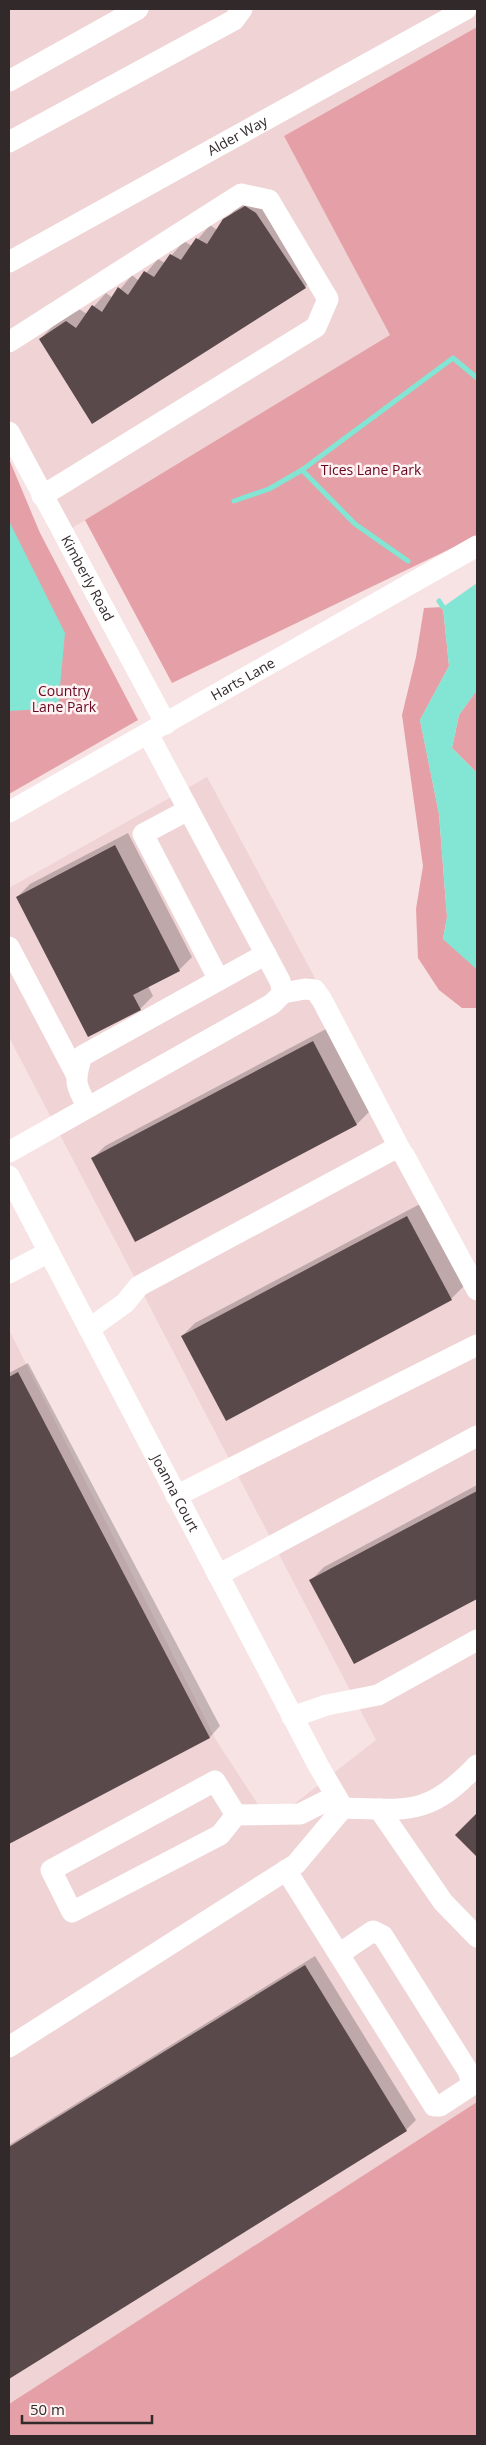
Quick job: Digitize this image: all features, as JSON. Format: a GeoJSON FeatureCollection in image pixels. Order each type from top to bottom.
{"type":"FeatureCollection","features":[{"type":"Feature","properties":{"kind":"street"},"geometry":{"type":"LineString","coordinates":[[9,81],[138,9]]}},
{"type":"Feature","properties":{"kind":"street"},"geometry":{"type":"LineString","coordinates":[[9,142],[234,20],[242,9]]}},
{"type":"Feature","properties":{"kind":"street","name":"Alder Way"},"geometry":{"type":"LineString","coordinates":[[9,262],[458,11]]}},
{"type":"Feature","properties":{"kind":"street"},"geometry":{"type":"LineString","coordinates":[[9,342],[241,194],[268,200],[328,299],[316,327],[42,496]]}},
{"type":"Feature","properties":{"kind":"street","name":"Kimberly Road"},"geometry":{"type":"LineString","coordinates":[[9,432],[157,729],[188,810],[266,954],[280,981],[283,993]]}},
{"type":"Feature","properties":{"kind":"street","name":"Harts Lane"},"geometry":{"type":"LineString","coordinates":[[9,812],[477,546]]}},
{"type":"Feature","properties":{"kind":"street"},"geometry":{"type":"LineString","coordinates":[[188,810],[143,834],[219,980]]}},
{"type":"Feature","properties":{"kind":"street"},"geometry":{"type":"LineString","coordinates":[[9,946],[76,1074]]}},
{"type":"Feature","properties":{"kind":"street"},"geometry":{"type":"LineString","coordinates":[[88,1108],[77,1088],[76,1074],[82,1056],[266,954]]}},
{"type":"Feature","properties":{"kind":"street"},"geometry":{"type":"LineString","coordinates":[[9,1152],[272,1004],[283,993],[305,989],[315,990],[477,1290]]}},
{"type":"Feature","properties":{"kind":"street"},"geometry":{"type":"LineString","coordinates":[[88,1329],[125,1303],[139,1286],[391,1149],[400,1149]]}},
{"type":"Feature","properties":{"kind":"street","name":"Joanna Court"},"geometry":{"type":"LineString","coordinates":[[9,1176],[292,1717],[340,1802]]}},
{"type":"Feature","properties":{"kind":"street"},"geometry":{"type":"LineString","coordinates":[[9,1274],[49,1252]]}},
{"type":"Feature","properties":{"kind":"street"},"geometry":{"type":"LineString","coordinates":[[176,1496],[477,1345]]}},
{"type":"Feature","properties":{"kind":"street"},"geometry":{"type":"LineString","coordinates":[[218,1575],[477,1436]]}},
{"type":"Feature","properties":{"kind":"street"},"geometry":{"type":"LineString","coordinates":[[292,1717],[327,1704],[378,1695],[477,1640]]}},
{"type":"Feature","properties":{"kind":"street"},"geometry":{"type":"LineString","coordinates":[[236,1815],[300,1814],[340,1802],[379,1809],[410,1809],[424,1806],[460,1784],[477,1765]]}},
{"type":"Feature","properties":{"kind":"street"},"geometry":{"type":"LineString","coordinates":[[215,1781],[236,1815],[220,1835],[72,1912],[51,1870],[215,1781]]}},
{"type":"Feature","properties":{"kind":"street"},"geometry":{"type":"LineString","coordinates":[[9,2047],[296,1864],[340,1802]]}},
{"type":"Feature","properties":{"kind":"street"},"geometry":{"type":"LineString","coordinates":[[379,1809],[443,1902],[477,1937]]}},
{"type":"Feature","properties":{"kind":"street"},"geometry":{"type":"LineString","coordinates":[[286,1870],[434,2106],[440,2106],[469,2087],[471,2080],[468,2071],[383,1936],[373,1931],[339,1954]]}},
{"type":"Feature","properties":{"kind":"shaded area"},"geometry":{"type":"Polygon","coordinates":[[[9,9],[477,9],[477,27],[284,136],[391,335],[54,539],[9,452],[9,9]]]}},
{"type":"Feature","properties":{"kind":"shaded area"},"geometry":{"type":"Polygon","coordinates":[[[9,521],[65,633],[58,708],[9,711],[9,521]]]}},
{"type":"Feature","properties":{"kind":"shaded area"},"geometry":{"type":"Polygon","coordinates":[[[477,583],[477,690],[459,715],[452,748],[477,773],[477,968],[475,968],[443,939],[447,917],[439,814],[420,720],[449,666],[443,607],[477,583]]]}},
{"type":"Feature","properties":{"kind":"shaded area"},"geometry":{"type":"Polygon","coordinates":[[[207,777],[477,1280],[477,2102],[9,2404],[9,1330],[216,1740],[270,1823],[376,1740],[9,1037],[9,888],[207,777]]]}},
{"type":"Feature","properties":{"kind":"green space","name":"Tices Lane Park"},"geometry":{"type":"Polygon","coordinates":[[[477,27],[477,536],[172,683],[85,520],[390,335],[284,136],[477,27]]]}},
{"type":"Feature","properties":{"kind":"green space","name":"Country Lane Park"},"geometry":{"type":"Polygon","coordinates":[[[9,459],[40,533],[138,720],[9,794],[9,459]]]}},
{"type":"Feature","properties":{"kind":"green space"},"geometry":{"type":"Polygon","coordinates":[[[443,607],[449,666],[420,720],[439,814],[447,917],[443,939],[477,968],[477,1008],[462,1008],[439,990],[418,958],[416,909],[423,866],[402,715],[416,657],[424,608],[443,607]]]}},
{"type":"Feature","properties":{"kind":"green space"},"geometry":{"type":"Polygon","coordinates":[[[477,690],[477,773],[452,748],[459,715],[477,690]]]}},
{"type":"Feature","properties":{"kind":"green space"},"geometry":{"type":"Polygon","coordinates":[[[477,2102],[477,2436],[9,2436],[9,2404],[477,2102]]]}},
{"type":"Feature","properties":{"kind":"building"},"geometry":{"type":"Polygon","coordinates":[[[245,206],[256,213],[306,288],[92,424],[39,339],[66,321],[76,328],[92,305],[102,312],[118,287],[128,295],[144,271],[154,277],[170,254],[181,260],[196,238],[207,244],[223,219],[245,206]]]}},
{"type":"Feature","properties":{"kind":"building"},"geometry":{"type":"Polygon","coordinates":[[[115,845],[180,971],[133,995],[141,1010],[88,1037],[16,897],[115,845]]]}},
{"type":"Feature","properties":{"kind":"building"},"geometry":{"type":"Polygon","coordinates":[[[313,1041],[357,1125],[135,1242],[91,1158],[313,1041]]]}},
{"type":"Feature","properties":{"kind":"building"},"geometry":{"type":"Polygon","coordinates":[[[407,1216],[452,1300],[226,1421],[181,1336],[407,1216]]]}},
{"type":"Feature","properties":{"kind":"building"},"geometry":{"type":"Polygon","coordinates":[[[18,1372],[210,1738],[9,1844],[9,1377],[18,1372]]]}},
{"type":"Feature","properties":{"kind":"building"},"geometry":{"type":"Polygon","coordinates":[[[477,1491],[477,1599],[354,1664],[309,1580],[477,1491]]]}},
{"type":"Feature","properties":{"kind":"building"},"geometry":{"type":"Polygon","coordinates":[[[477,1813],[477,1857],[455,1835],[477,1813]]]}},
{"type":"Feature","properties":{"kind":"building"},"geometry":{"type":"Polygon","coordinates":[[[305,1965],[407,2131],[9,2379],[9,2147],[305,1965]]]}},
{"type":"Feature","properties":{"kind":"waterway"},"geometry":{"type":"LineString","coordinates":[[408,561],[355,524],[302,470],[453,358],[477,378]]}},
{"type":"Feature","properties":{"kind":"waterway"},"geometry":{"type":"LineString","coordinates":[[234,501],[269,489],[302,470]]}},
{"type":"Feature","properties":{"kind":"waterway"},"geometry":{"type":"LineString","coordinates":[[439,601],[443,607]]}}]}
